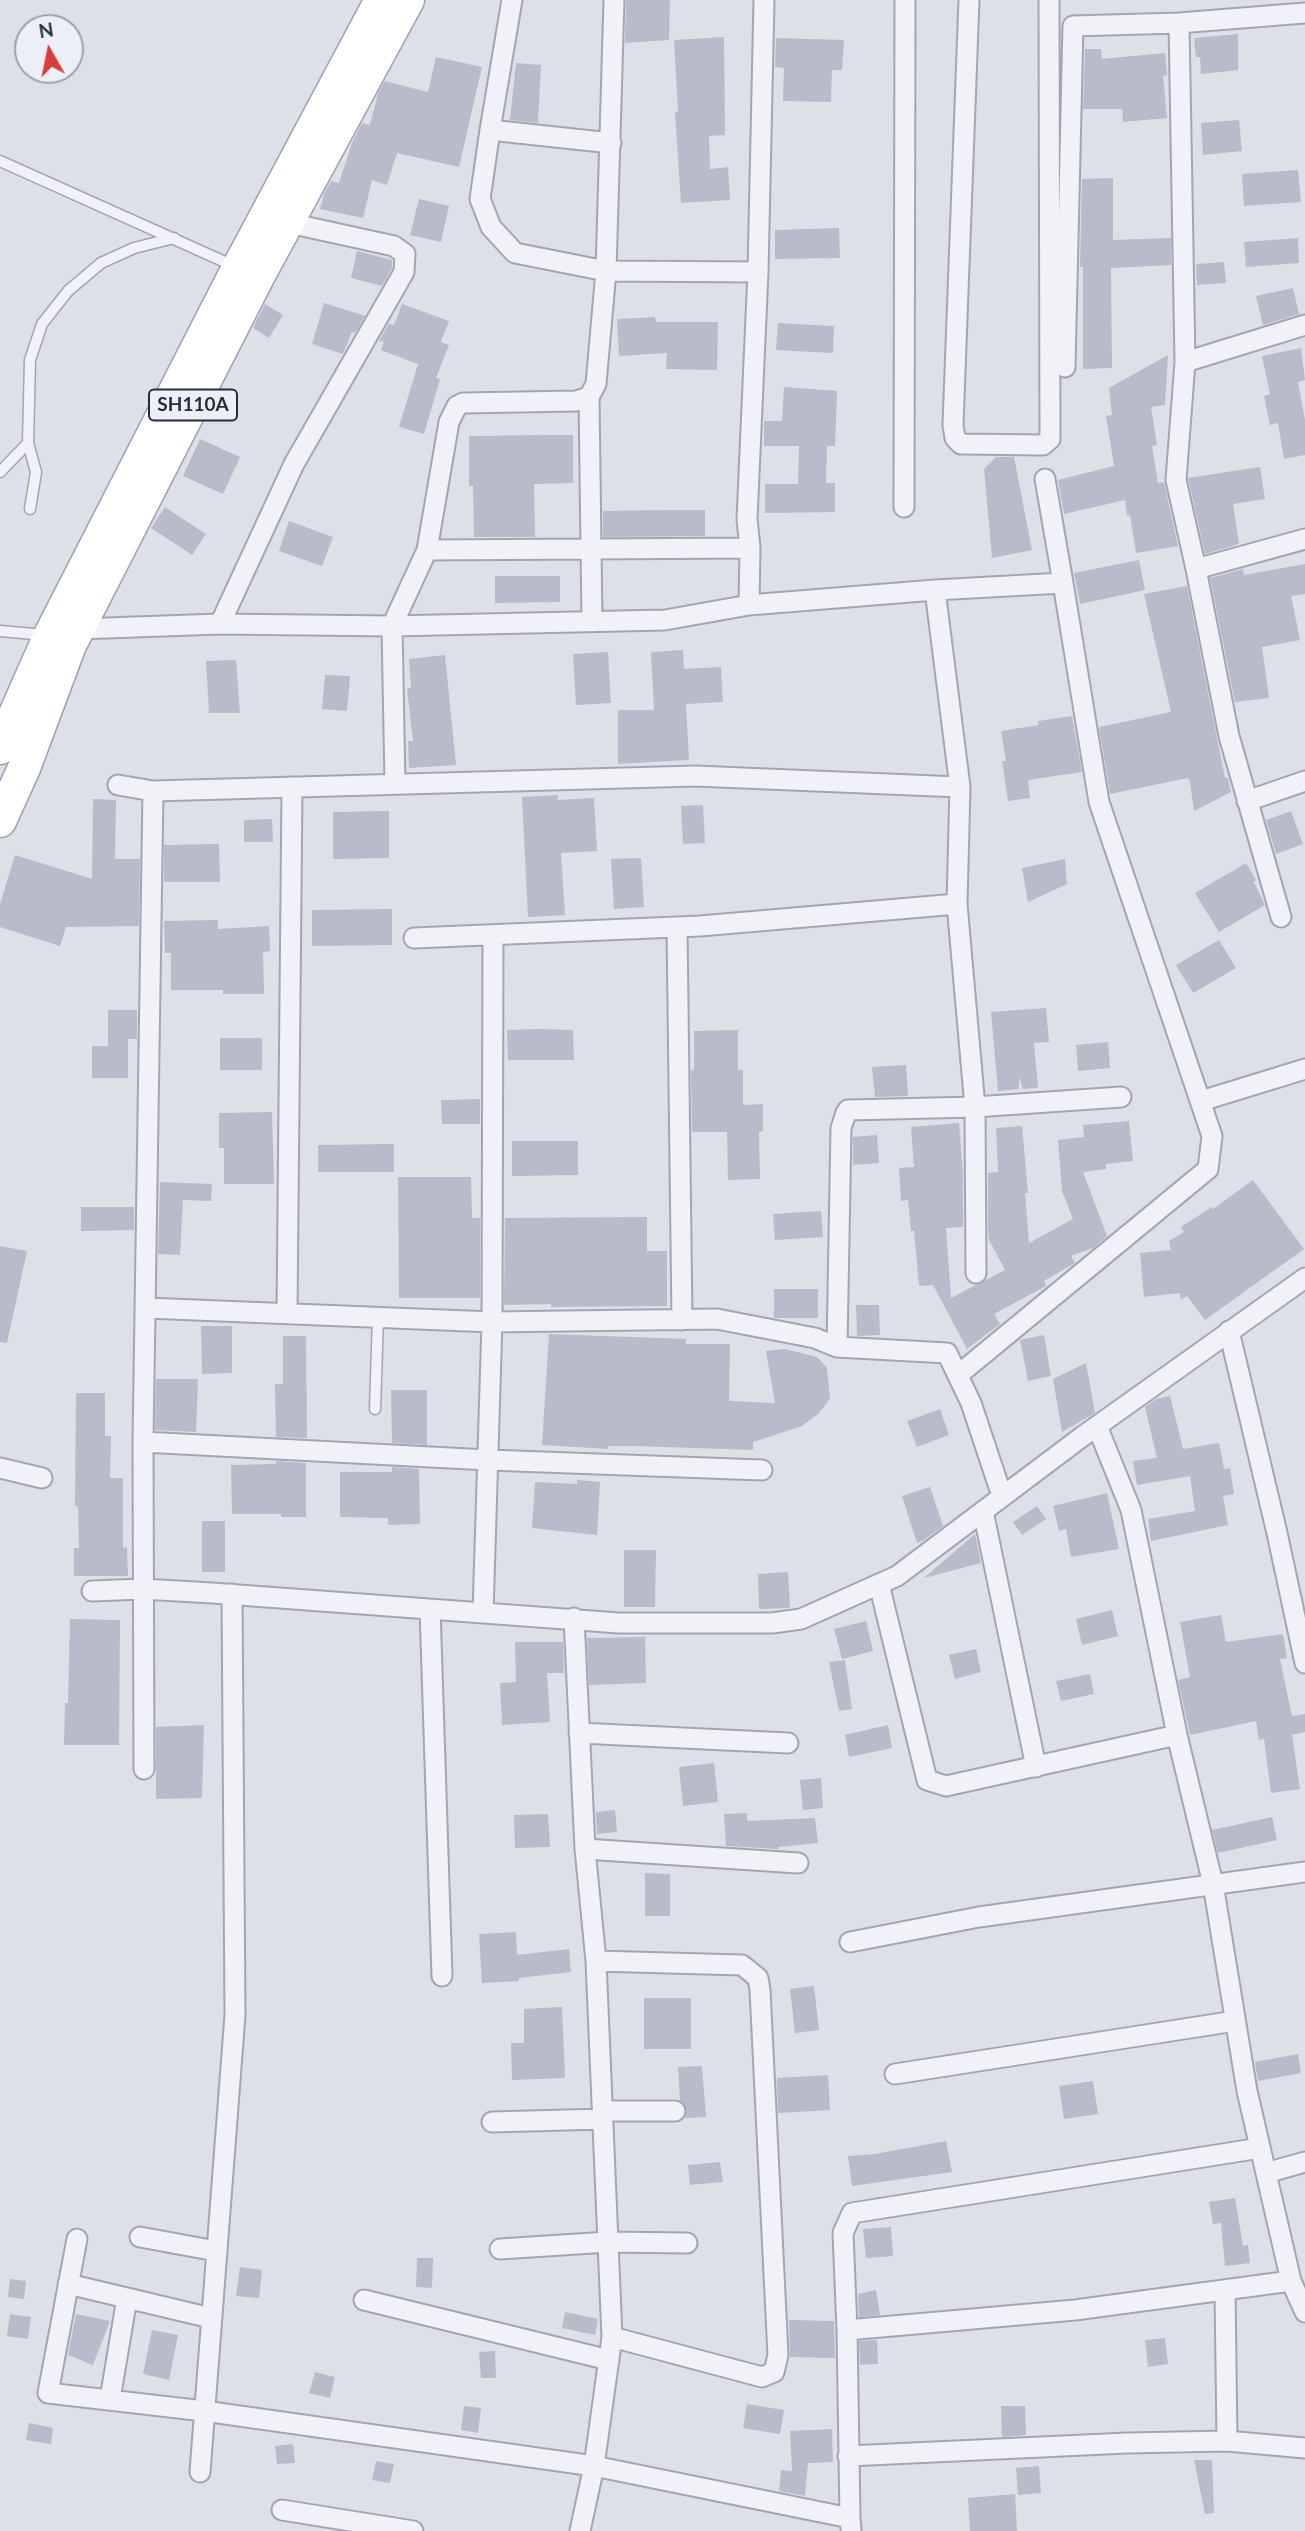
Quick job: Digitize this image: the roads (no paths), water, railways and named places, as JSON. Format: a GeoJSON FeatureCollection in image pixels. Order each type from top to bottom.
{"type":"FeatureCollection","features":[{"type":"Feature","properties":{"kind":"main road","name":"SH110A"},"geometry":{"type":"LineString","coordinates":[[0,748],[248,272],[382,0]]}},
{"type":"Feature","properties":{"kind":"main road","name":"SH110A"},"geometry":{"type":"LineString","coordinates":[[248,272],[289,223],[408,0]]}},
{"type":"Feature","properties":{"kind":"main road","name":"SH110A"},"geometry":{"type":"LineString","coordinates":[[0,821],[24,768],[61,629]]}},
{"type":"Feature","properties":{"kind":"street"},"geometry":{"type":"LineString","coordinates":[[512,0],[480,199],[491,228],[515,253],[606,271],[758,272]]}},
{"type":"Feature","properties":{"kind":"street"},"geometry":{"type":"LineString","coordinates":[[592,622],[589,397],[596,384],[606,271],[614,0]]}},
{"type":"Feature","properties":{"kind":"street"},"geometry":{"type":"LineString","coordinates":[[749,605],[750,548],[747,519],[758,272],[764,0]]}},
{"type":"Feature","properties":{"kind":"street"},"geometry":{"type":"LineString","coordinates":[[904,508],[905,0]]}},
{"type":"Feature","properties":{"kind":"street"},"geometry":{"type":"LineString","coordinates":[[969,0],[953,425],[955,438],[961,444],[1043,445],[1050,439],[1049,0]]}},
{"type":"Feature","properties":{"kind":"street"},"geometry":{"type":"LineString","coordinates":[[1065,367],[1073,26],[1179,23],[1305,13]]}},
{"type":"Feature","properties":{"kind":"street"},"geometry":{"type":"LineString","coordinates":[[1179,23],[1185,362],[1176,480],[1229,736],[1281,916]]}},
{"type":"Feature","properties":{"kind":"street"},"geometry":{"type":"LineString","coordinates":[[490,130],[611,144]]}},
{"type":"Feature","properties":{"kind":"street"},"geometry":{"type":"LineString","coordinates":[[220,624],[294,464],[404,272],[405,254],[394,246],[289,223]]}},
{"type":"Feature","properties":{"kind":"street"},"geometry":{"type":"LineString","coordinates":[[1185,362],[1305,325]]}},
{"type":"Feature","properties":{"kind":"street"},"geometry":{"type":"LineString","coordinates":[[395,784],[392,626],[427,550],[449,422],[457,406],[463,403],[576,401],[589,397]]}},
{"type":"Feature","properties":{"kind":"street"},"geometry":{"type":"LineString","coordinates":[[958,1375],[1208,1169],[1212,1136],[1099,802],[1045,479]]}},
{"type":"Feature","properties":{"kind":"street"},"geometry":{"type":"LineString","coordinates":[[1196,569],[1305,539]]}},
{"type":"Feature","properties":{"kind":"street"},"geometry":{"type":"LineString","coordinates":[[427,550],[750,548]]}},
{"type":"Feature","properties":{"kind":"street"},"geometry":{"type":"LineString","coordinates":[[61,629],[220,624],[392,626],[665,620],[749,605],[1063,583]]}},
{"type":"Feature","properties":{"kind":"street"},"geometry":{"type":"LineString","coordinates":[[935,590],[960,787],[957,904],[975,1107],[976,1273]]}},
{"type":"Feature","properties":{"kind":"street"},"geometry":{"type":"LineString","coordinates":[[118,785],[153,791],[695,776],[960,787]]}},
{"type":"Feature","properties":{"kind":"street"},"geometry":{"type":"LineString","coordinates":[[1247,801],[1305,781]]}},
{"type":"Feature","properties":{"kind":"street"},"geometry":{"type":"LineString","coordinates":[[287,1313],[292,787]]}},
{"type":"Feature","properties":{"kind":"street"},"geometry":{"type":"LineString","coordinates":[[144,1769],[143,1441],[153,791]]}},
{"type":"Feature","properties":{"kind":"street"},"geometry":{"type":"LineString","coordinates":[[414,938],[677,928],[957,904]]}},
{"type":"Feature","properties":{"kind":"street"},"geometry":{"type":"LineString","coordinates":[[677,928],[682,1320]]}},
{"type":"Feature","properties":{"kind":"street"},"geometry":{"type":"LineString","coordinates":[[482,1613],[492,1322],[493,936]]}},
{"type":"Feature","properties":{"kind":"street"},"geometry":{"type":"LineString","coordinates":[[1201,1101],[1305,1069]]}},
{"type":"Feature","properties":{"kind":"street"},"geometry":{"type":"LineString","coordinates":[[837,1347],[841,1128],[848,1110],[975,1107],[1121,1097]]}},
{"type":"Feature","properties":{"kind":"street"},"geometry":{"type":"LineString","coordinates":[[92,1591],[143,1589],[232,1594],[619,1623],[772,1623],[801,1619],[897,1576],[1097,1426],[1305,1278]]}},
{"type":"Feature","properties":{"kind":"street"},"geometry":{"type":"LineString","coordinates":[[146,1308],[492,1322],[717,1319],[815,1338],[837,1347],[947,1353],[971,1403],[1004,1495]]}},
{"type":"Feature","properties":{"kind":"street"},"geometry":{"type":"LineString","coordinates":[[1229,1331],[1305,1663]]}},
{"type":"Feature","properties":{"kind":"street"},"geometry":{"type":"LineString","coordinates":[[1097,1426],[1131,1510],[1177,1735],[1213,1884],[1247,2091],[1292,2281],[1305,2312]]}},
{"type":"Feature","properties":{"kind":"street"},"geometry":{"type":"LineString","coordinates":[[143,1441],[488,1460],[762,1470]]}},
{"type":"Feature","properties":{"kind":"street"},"geometry":{"type":"LineString","coordinates":[[0,1468],[42,1478]]}},
{"type":"Feature","properties":{"kind":"street"},"geometry":{"type":"LineString","coordinates":[[983,1511],[1035,1766]]}},
{"type":"Feature","properties":{"kind":"street"},"geometry":{"type":"LineString","coordinates":[[879,1584],[927,1780],[946,1786],[1177,1735]]}},
{"type":"Feature","properties":{"kind":"street"},"geometry":{"type":"LineString","coordinates":[[200,2472],[235,2015],[232,1594]]}},
{"type":"Feature","properties":{"kind":"street"},"geometry":{"type":"LineString","coordinates":[[430,1609],[442,1976]]}},
{"type":"Feature","properties":{"kind":"street"},"geometry":{"type":"LineString","coordinates":[[574,1618],[585,1849],[596,1961],[612,2337],[594,2466],[580,2531]]}},
{"type":"Feature","properties":{"kind":"street"},"geometry":{"type":"LineString","coordinates":[[579,1733],[788,1743]]}},
{"type":"Feature","properties":{"kind":"street"},"geometry":{"type":"LineString","coordinates":[[585,1849],[799,1863]]}},
{"type":"Feature","properties":{"kind":"street"},"geometry":{"type":"LineString","coordinates":[[850,1942],[979,1917],[1305,1872]]}},
{"type":"Feature","properties":{"kind":"street"},"geometry":{"type":"LineString","coordinates":[[596,1961],[742,1965],[758,1978],[777,2364],[774,2372],[762,2377],[612,2337]]}},
{"type":"Feature","properties":{"kind":"street"},"geometry":{"type":"LineString","coordinates":[[895,2074],[1235,2021]]}},
{"type":"Feature","properties":{"kind":"street"},"geometry":{"type":"LineString","coordinates":[[492,2122],[675,2111]]}},
{"type":"Feature","properties":{"kind":"street"},"geometry":{"type":"LineString","coordinates":[[77,2239],[48,2393],[204,2411],[594,2466],[851,2525],[843,2233],[852,2213],[1260,2148]]}},
{"type":"Feature","properties":{"kind":"street"},"geometry":{"type":"LineString","coordinates":[[1266,2173],[1305,2162]]}},
{"type":"Feature","properties":{"kind":"street"},"geometry":{"type":"LineString","coordinates":[[139,2236],[216,2251]]}},
{"type":"Feature","properties":{"kind":"street"},"geometry":{"type":"LineString","coordinates":[[499,2249],[608,2242],[687,2243]]}},
{"type":"Feature","properties":{"kind":"street"},"geometry":{"type":"LineString","coordinates":[[847,2330],[1075,2310],[1292,2281]]}},
{"type":"Feature","properties":{"kind":"street"},"geometry":{"type":"LineString","coordinates":[[68,2284],[211,2318]]}},
{"type":"Feature","properties":{"kind":"street"},"geometry":{"type":"LineString","coordinates":[[1225,2290],[1227,2441]]}},
{"type":"Feature","properties":{"kind":"street"},"geometry":{"type":"LineString","coordinates":[[110,2399],[127,2298]]}},
{"type":"Feature","properties":{"kind":"street"},"geometry":{"type":"LineString","coordinates":[[364,2300],[609,2360]]}},
{"type":"Feature","properties":{"kind":"street"},"geometry":{"type":"LineString","coordinates":[[848,2456],[1227,2441],[1305,2448]]}},
{"type":"Feature","properties":{"kind":"street"},"geometry":{"type":"LineString","coordinates":[[282,2511],[412,2531]]}},
{"type":"Feature","properties":{"kind":"lane"},"geometry":{"type":"LineString","coordinates":[[0,160],[248,272]]}},
{"type":"Feature","properties":{"kind":"lane"},"geometry":{"type":"LineString","coordinates":[[30,509],[36,472],[28,443],[30,360],[42,324],[68,290],[101,263],[134,247],[174,238]]}},
{"type":"Feature","properties":{"kind":"lane"},"geometry":{"type":"LineString","coordinates":[[0,472],[28,443]]}},
{"type":"Feature","properties":{"kind":"lane"},"geometry":{"type":"LineString","coordinates":[[0,631],[61,629]]}},
{"type":"Feature","properties":{"kind":"lane"},"geometry":{"type":"LineString","coordinates":[[375,1409],[379,1317]]}}]}
